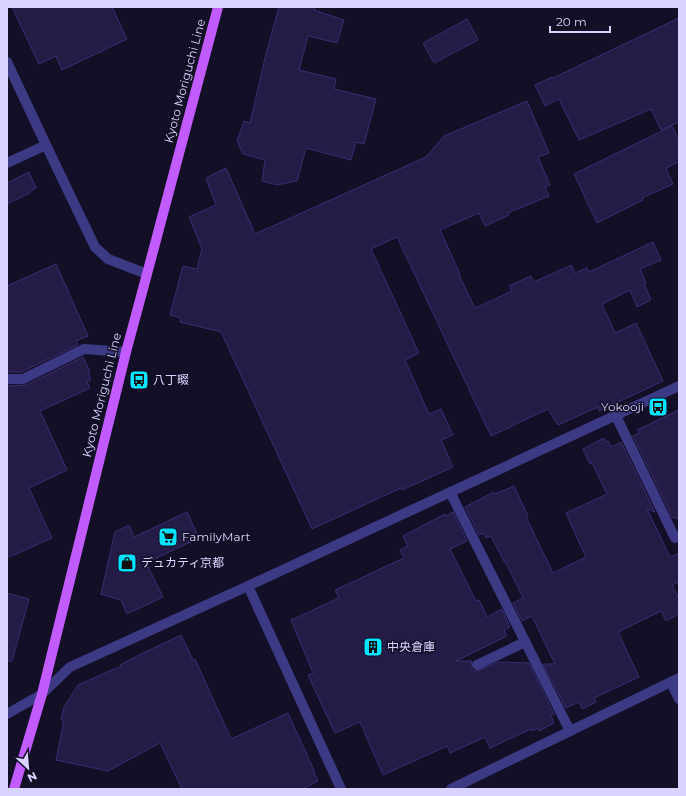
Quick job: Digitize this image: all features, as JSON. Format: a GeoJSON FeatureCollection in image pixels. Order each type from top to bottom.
{"type":"FeatureCollection","features":[{"type":"Feature","properties":{"kind":"main road","name":"Kyoto Moriguchi Line"},"geometry":{"type":"LineString","coordinates":[[14,789],[42,694],[126,352],[218,7]]}},
{"type":"Feature","properties":{"kind":"street"},"geometry":{"type":"LineString","coordinates":[[7,62],[95,247],[108,259],[147,274]]}},
{"type":"Feature","properties":{"kind":"street"},"geometry":{"type":"LineString","coordinates":[[7,163],[46,145]]}},
{"type":"Feature","properties":{"kind":"street"},"geometry":{"type":"LineString","coordinates":[[7,379],[23,379],[84,349],[126,352]]}},
{"type":"Feature","properties":{"kind":"street"},"geometry":{"type":"LineString","coordinates":[[7,714],[42,694],[70,667],[679,386]]}},
{"type":"Feature","properties":{"kind":"street"},"geometry":{"type":"LineString","coordinates":[[616,416],[675,538]]}},
{"type":"Feature","properties":{"kind":"street"},"geometry":{"type":"LineString","coordinates":[[450,492],[570,731]]}},
{"type":"Feature","properties":{"kind":"street"},"geometry":{"type":"LineString","coordinates":[[248,586],[341,789]]}},
{"type":"Feature","properties":{"kind":"street"},"geometry":{"type":"LineString","coordinates":[[477,665],[525,642]]}},
{"type":"Feature","properties":{"kind":"street"},"geometry":{"type":"LineString","coordinates":[[450,789],[675,680],[679,698]]}},
{"type":"Feature","properties":{"kind":"building"},"geometry":{"type":"Polygon","coordinates":[[[12,7],[112,7],[127,39],[62,70],[56,56],[39,64],[12,7]]]}},
{"type":"Feature","properties":{"kind":"building"},"geometry":{"type":"Polygon","coordinates":[[[279,7],[315,7],[314,10],[344,20],[337,43],[308,36],[299,70],[336,79],[334,89],[376,99],[364,144],[356,142],[351,160],[306,148],[297,181],[277,185],[262,181],[265,160],[243,154],[237,141],[244,121],[250,123],[265,58],[279,7]]]}},
{"type":"Feature","properties":{"kind":"building"},"geometry":{"type":"Polygon","coordinates":[[[679,18],[679,122],[661,130],[651,109],[579,140],[559,99],[545,106],[535,85],[552,77],[553,78],[679,18]]]}},
{"type":"Feature","properties":{"kind":"building"},"geometry":{"type":"Polygon","coordinates":[[[467,19],[478,40],[434,63],[423,43],[467,19]]]}},
{"type":"Feature","properties":{"kind":"building"},"geometry":{"type":"Polygon","coordinates":[[[527,101],[549,153],[538,157],[550,185],[545,187],[549,196],[508,213],[509,215],[485,226],[479,213],[440,230],[475,308],[512,291],[509,286],[531,276],[534,282],[571,265],[575,273],[587,268],[589,272],[653,242],[661,260],[640,269],[646,283],[644,284],[651,300],[637,307],[630,290],[602,304],[615,333],[636,323],[663,381],[599,411],[598,407],[558,425],[548,409],[491,436],[397,237],[371,249],[419,353],[405,360],[429,414],[441,409],[453,435],[441,440],[453,467],[402,490],[401,488],[312,529],[221,332],[180,322],[181,318],[170,315],[183,266],[197,269],[202,249],[189,217],[216,205],[206,178],[226,168],[255,234],[426,157],[444,136],[527,101]]]}},
{"type":"Feature","properties":{"kind":"building"},"geometry":{"type":"Polygon","coordinates":[[[672,126],[679,141],[679,162],[666,168],[673,184],[642,198],[643,200],[597,223],[574,174],[672,126]]]}},
{"type":"Feature","properties":{"kind":"building"},"geometry":{"type":"Polygon","coordinates":[[[29,172],[36,188],[30,191],[30,193],[7,204],[7,183],[29,172]]]}},
{"type":"Feature","properties":{"kind":"building"},"geometry":{"type":"Polygon","coordinates":[[[56,264],[88,336],[76,341],[78,345],[21,372],[7,372],[7,286],[56,264]]]}},
{"type":"Feature","properties":{"kind":"building"},"geometry":{"type":"Polygon","coordinates":[[[83,357],[90,372],[88,373],[91,380],[87,382],[90,388],[40,411],[67,470],[29,488],[52,538],[7,558],[7,386],[26,385],[83,357]]]}},
{"type":"Feature","properties":{"kind":"building"},"geometry":{"type":"Polygon","coordinates":[[[679,410],[679,519],[672,517],[633,436],[639,433],[637,430],[679,410]]]}},
{"type":"Feature","properties":{"kind":"building"},"geometry":{"type":"Polygon","coordinates":[[[604,438],[605,442],[608,441],[611,447],[621,442],[655,512],[647,509],[670,557],[679,553],[679,582],[672,585],[679,599],[679,614],[666,621],[661,611],[618,632],[639,677],[594,698],[596,702],[582,709],[579,702],[566,708],[543,664],[555,664],[532,616],[522,621],[513,603],[523,598],[506,563],[491,536],[486,538],[483,533],[479,535],[465,507],[494,492],[495,494],[514,486],[528,516],[526,517],[553,573],[586,557],[566,513],[607,494],[592,463],[590,464],[583,449],[604,438]]]}},
{"type":"Feature","properties":{"kind":"building","name":"デュカティ京都"},"geometry":{"type":"Polygon","coordinates":[[[187,512],[199,538],[146,563],[163,597],[127,614],[121,600],[101,594],[115,532],[129,525],[134,537],[187,512]]]}},
{"type":"Feature","properties":{"kind":"building","name":"中央倉庫"},"geometry":{"type":"Polygon","coordinates":[[[453,512],[467,541],[450,549],[476,601],[479,600],[487,617],[502,609],[510,627],[504,630],[507,636],[456,661],[472,661],[471,668],[474,671],[498,662],[529,663],[554,714],[551,716],[554,723],[539,731],[538,728],[532,731],[531,729],[490,748],[485,737],[450,753],[447,746],[383,775],[360,722],[335,733],[308,675],[313,673],[291,620],[339,598],[335,590],[404,558],[400,550],[408,546],[403,536],[445,514],[446,516],[453,512]]]}},
{"type":"Feature","properties":{"kind":"building"},"geometry":{"type":"Polygon","coordinates":[[[7,593],[29,599],[12,661],[7,661],[7,593]]]}},
{"type":"Feature","properties":{"kind":"building"},"geometry":{"type":"Polygon","coordinates":[[[181,635],[193,660],[195,659],[231,739],[288,713],[318,781],[302,789],[182,789],[160,743],[108,771],[56,760],[64,720],[61,720],[64,707],[78,685],[121,666],[120,665],[135,657],[181,635]]]}},
{"type":"Feature","properties":{"kind":"place","name":"八丁畷"},"geometry":{"type":"Point","coordinates":[139,380]}},
{"type":"Feature","properties":{"kind":"place","name":"Yokooji"},"geometry":{"type":"Point","coordinates":[658,407]}},
{"type":"Feature","properties":{"kind":"place","name":"FamilyMart"},"geometry":{"type":"Point","coordinates":[168,537]}},
{"type":"Feature","properties":{"kind":"place","name":"デュカティ京都"},"geometry":{"type":"Point","coordinates":[127,563]}},
{"type":"Feature","properties":{"kind":"place","name":"中央倉庫"},"geometry":{"type":"Point","coordinates":[373,647]}}]}
